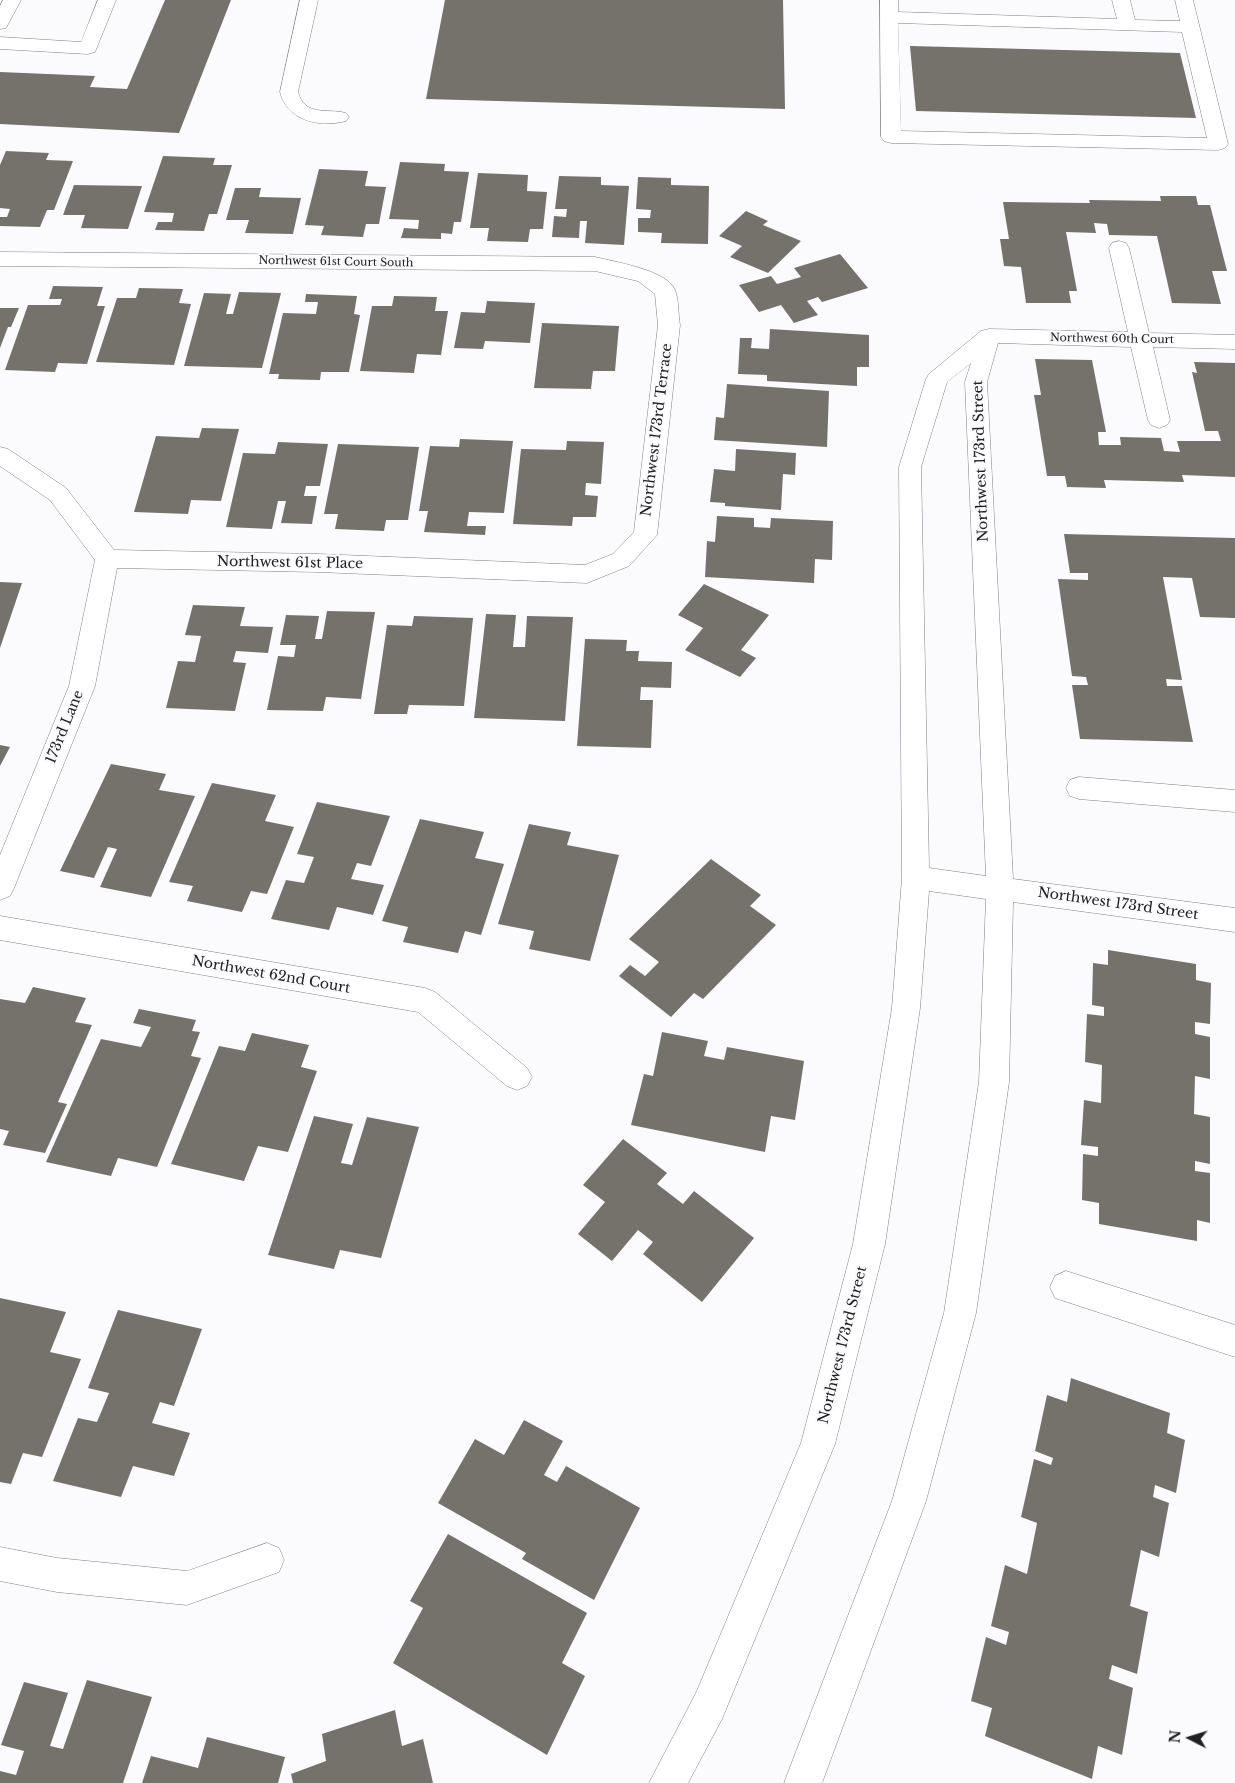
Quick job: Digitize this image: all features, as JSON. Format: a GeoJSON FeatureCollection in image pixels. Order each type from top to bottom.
{"type":"FeatureCollection","features":[{"type":"Feature","properties":{"kind":"street"},"geometry":{"type":"LineString","coordinates":[[0,24],[12,0]]}},
{"type":"Feature","properties":{"kind":"street"},"geometry":{"type":"LineString","coordinates":[[0,43],[88,48],[107,0]]}},
{"type":"Feature","properties":{"kind":"street"},"geometry":{"type":"LineString","coordinates":[[309,0],[289,92],[291,103],[300,112],[339,117]]}},
{"type":"Feature","properties":{"kind":"street"},"geometry":{"type":"LineString","coordinates":[[1121,0],[1127,25]]}},
{"type":"Feature","properties":{"kind":"street"},"geometry":{"type":"LineString","coordinates":[[1184,0],[1190,27],[1226,145],[891,137],[890,8],[1127,25],[1190,27]]}},
{"type":"Feature","properties":{"kind":"street"},"geometry":{"type":"LineString","coordinates":[[1119,248],[1159,420]]}},
{"type":"Feature","properties":{"kind":"street","name":"Northwest 61st Court South"},"geometry":{"type":"LineString","coordinates":[[0,259],[595,264],[645,276],[664,291]]}},
{"type":"Feature","properties":{"kind":"street","name":"Northwest 173rd Terrace"},"geometry":{"type":"LineString","coordinates":[[621,560],[645,535],[669,324],[664,291]]}},
{"type":"Feature","properties":{"kind":"street","name":"Northwest 60th Court"},"geometry":{"type":"LineString","coordinates":[[989,336],[1235,342]]}},
{"type":"Feature","properties":{"kind":"street","name":"Northwest 173rd Street"},"geometry":{"type":"LineString","coordinates":[[668,1783],[709,1706],[818,1444],[869,1244],[906,1008],[916,878],[910,467],[937,379],[989,336]]}},
{"type":"Feature","properties":{"kind":"street","name":"Northwest 173rd Street"},"geometry":{"type":"LineString","coordinates":[[803,1783],[909,1501],[960,1313],[994,1082],[1000,888],[976,382],[989,336]]}},
{"type":"Feature","properties":{"kind":"street"},"geometry":{"type":"LineString","coordinates":[[0,455],[58,494],[107,559]]}},
{"type":"Feature","properties":{"kind":"street","name":"Northwest 61st Place"},"geometry":{"type":"LineString","coordinates":[[107,559],[318,563],[587,574],[621,560]]}},
{"type":"Feature","properties":{"kind":"street","name":"173rd Lane"},"geometry":{"type":"LineString","coordinates":[[0,888],[82,686],[107,559]]}},
{"type":"Feature","properties":{"kind":"street"},"geometry":{"type":"LineString","coordinates":[[1079,788],[1235,801]]}},
{"type":"Feature","properties":{"kind":"street","name":"Northwest 173rd Street"},"geometry":{"type":"LineString","coordinates":[[916,878],[1235,920]]}},
{"type":"Feature","properties":{"kind":"street","name":"Northwest 62nd Court"},"geometry":{"type":"LineString","coordinates":[[0,928],[425,1001],[517,1077]]}},
{"type":"Feature","properties":{"kind":"street"},"geometry":{"type":"LineString","coordinates":[[1066,1287],[1235,1341]]}},
{"type":"Feature","properties":{"kind":"street"},"geometry":{"type":"LineString","coordinates":[[0,1564],[57,1575],[187,1588],[267,1560]]}},
{"type":"Feature","properties":{"kind":"building"},"geometry":{"type":"Polygon","coordinates":[[[165,0],[231,0],[179,133],[0,124],[0,72],[95,76],[90,87],[127,89],[165,0]]]}},
{"type":"Feature","properties":{"kind":"building"},"geometry":{"type":"Polygon","coordinates":[[[445,0],[783,0],[785,109],[426,99],[445,0]]]}},
{"type":"Feature","properties":{"kind":"building"},"geometry":{"type":"Polygon","coordinates":[[[910,46],[1180,53],[1196,118],[916,111],[910,46]]]}},
{"type":"Feature","properties":{"kind":"building"},"geometry":{"type":"Polygon","coordinates":[[[6,151],[49,153],[46,160],[73,161],[54,210],[47,210],[40,227],[0,226],[0,217],[7,217],[10,209],[0,208],[0,165],[6,151]]]}},
{"type":"Feature","properties":{"kind":"building"},"geometry":{"type":"Polygon","coordinates":[[[163,156],[215,158],[213,165],[232,165],[217,214],[209,214],[204,231],[155,230],[158,222],[172,222],[174,213],[144,212],[163,156]]]}},
{"type":"Feature","properties":{"kind":"building"},"geometry":{"type":"Polygon","coordinates":[[[400,162],[445,164],[444,171],[469,172],[461,222],[454,222],[452,234],[441,233],[441,239],[401,238],[404,228],[418,229],[419,220],[389,219],[400,162]]]}},
{"type":"Feature","properties":{"kind":"building"},"geometry":{"type":"Polygon","coordinates":[[[319,169],[368,171],[365,186],[386,187],[379,224],[366,224],[363,237],[321,235],[324,226],[305,225],[319,169]]]}},
{"type":"Feature","properties":{"kind":"building"},"geometry":{"type":"Polygon","coordinates":[[[478,173],[528,175],[527,191],[547,192],[543,229],[530,229],[528,242],[487,241],[489,228],[470,228],[478,173]]]}},
{"type":"Feature","properties":{"kind":"building"},"geometry":{"type":"Polygon","coordinates":[[[559,176],[601,177],[601,185],[629,186],[624,245],[585,243],[587,221],[580,221],[579,238],[552,237],[554,216],[566,217],[567,209],[555,209],[559,176]]]}},
{"type":"Feature","properties":{"kind":"building"},"geometry":{"type":"Polygon","coordinates":[[[638,177],[671,178],[671,185],[709,186],[708,244],[661,243],[662,233],[638,232],[638,218],[650,218],[651,210],[636,209],[638,177]]]}},
{"type":"Feature","properties":{"kind":"building"},"geometry":{"type":"Polygon","coordinates":[[[74,185],[142,186],[128,229],[81,228],[85,215],[63,215],[74,185]]]}},
{"type":"Feature","properties":{"kind":"building"},"geometry":{"type":"Polygon","coordinates":[[[235,188],[261,188],[259,197],[301,198],[293,234],[245,233],[249,220],[226,220],[235,188]]]}},
{"type":"Feature","properties":{"kind":"building"},"geometry":{"type":"Polygon","coordinates":[[[1160,196],[1196,196],[1198,205],[1210,205],[1227,271],[1212,271],[1221,304],[1172,303],[1157,236],[1109,235],[1107,224],[1094,223],[1096,233],[1066,232],[1077,291],[1069,291],[1071,303],[1026,303],[1021,267],[1004,266],[1000,239],[1009,239],[1003,202],[1090,203],[1089,200],[1161,201],[1160,196]]]}},
{"type":"Feature","properties":{"kind":"building"},"geometry":{"type":"Polygon","coordinates":[[[746,211],[768,221],[763,225],[801,241],[768,273],[730,257],[742,246],[719,236],[746,211]]]}},
{"type":"Feature","properties":{"kind":"building"},"geometry":{"type":"Polygon","coordinates":[[[840,254],[868,288],[822,302],[818,297],[807,301],[818,315],[794,323],[781,305],[759,312],[739,285],[771,276],[777,284],[801,277],[794,268],[840,254]]]}},
{"type":"Feature","properties":{"kind":"building"},"geometry":{"type":"Polygon","coordinates":[[[53,286],[103,287],[97,306],[105,306],[87,364],[58,363],[55,372],[5,370],[28,305],[60,305],[62,299],[49,299],[53,286]]]}},
{"type":"Feature","properties":{"kind":"building"},"geometry":{"type":"Polygon","coordinates":[[[139,288],[183,289],[179,303],[191,304],[174,365],[96,362],[117,298],[136,298],[139,288]]]}},
{"type":"Feature","properties":{"kind":"building"},"geometry":{"type":"Polygon","coordinates":[[[239,292],[281,293],[262,368],[184,366],[204,293],[231,294],[226,314],[233,314],[239,292]]]}},
{"type":"Feature","properties":{"kind":"building"},"geometry":{"type":"Polygon","coordinates":[[[306,294],[357,296],[354,314],[360,315],[349,372],[321,372],[320,380],[278,379],[279,374],[269,374],[283,313],[316,314],[318,302],[305,302],[306,294]]]}},
{"type":"Feature","properties":{"kind":"building"},"geometry":{"type":"Polygon","coordinates":[[[394,296],[437,297],[435,311],[448,311],[441,355],[417,354],[414,373],[360,371],[372,306],[392,306],[394,296]]]}},
{"type":"Feature","properties":{"kind":"building"},"geometry":{"type":"Polygon","coordinates":[[[487,301],[535,303],[530,343],[485,341],[483,349],[454,348],[461,312],[485,313],[487,301]]]}},
{"type":"Feature","properties":{"kind":"building"},"geometry":{"type":"Polygon","coordinates":[[[0,308],[19,308],[11,327],[8,327],[0,348],[0,308]]]}},
{"type":"Feature","properties":{"kind":"building"},"geometry":{"type":"Polygon","coordinates":[[[542,323],[619,326],[615,371],[593,371],[591,389],[534,388],[542,323]]]}},
{"type":"Feature","properties":{"kind":"building"},"geometry":{"type":"Polygon","coordinates":[[[770,329],[869,335],[869,367],[857,367],[857,386],[767,381],[767,375],[738,374],[740,338],[752,338],[751,348],[769,349],[770,329]]]}},
{"type":"Feature","properties":{"kind":"building"},"geometry":{"type":"Polygon","coordinates":[[[1035,359],[1092,360],[1106,432],[1098,432],[1099,445],[1121,445],[1120,437],[1161,438],[1164,451],[1180,452],[1177,441],[1221,441],[1218,431],[1205,431],[1192,372],[1197,373],[1194,362],[1235,363],[1235,477],[1182,475],[1184,482],[1104,480],[1106,488],[1067,487],[1065,476],[1047,476],[1034,395],[1041,395],[1035,359]]]}},
{"type":"Feature","properties":{"kind":"building"},"geometry":{"type":"Polygon","coordinates":[[[727,384],[829,391],[827,447],[714,440],[716,417],[724,418],[727,384]]]}},
{"type":"Feature","properties":{"kind":"building"},"geometry":{"type":"Polygon","coordinates":[[[202,428],[239,429],[221,501],[191,500],[188,514],[134,512],[156,436],[199,438],[202,428]]]}},
{"type":"Feature","properties":{"kind":"building"},"geometry":{"type":"Polygon","coordinates":[[[460,439],[513,441],[504,513],[469,512],[467,526],[486,526],[485,535],[424,532],[428,511],[419,511],[430,446],[459,447],[460,439]]]}},
{"type":"Feature","properties":{"kind":"building"},"geometry":{"type":"Polygon","coordinates":[[[567,441],[604,442],[601,484],[586,483],[585,495],[598,496],[596,517],[573,517],[572,526],[513,524],[521,449],[566,450],[567,441]]]}},
{"type":"Feature","properties":{"kind":"building"},"geometry":{"type":"Polygon","coordinates":[[[278,442],[328,444],[320,486],[306,486],[304,496],[317,496],[312,524],[281,523],[286,501],[278,501],[272,529],[226,527],[243,453],[275,454],[278,442]]]}},
{"type":"Feature","properties":{"kind":"building"},"geometry":{"type":"Polygon","coordinates":[[[338,444],[419,447],[408,520],[386,520],[384,531],[335,529],[338,514],[324,514],[338,444]]]}},
{"type":"Feature","properties":{"kind":"building"},"geometry":{"type":"Polygon","coordinates":[[[736,449],[796,453],[795,475],[783,474],[781,510],[725,506],[725,503],[710,502],[714,469],[735,471],[736,449]]]}},
{"type":"Feature","properties":{"kind":"building"},"geometry":{"type":"Polygon","coordinates":[[[717,516],[754,518],[754,527],[770,528],[771,518],[833,521],[832,560],[815,559],[814,583],[705,577],[707,541],[715,542],[717,516]]]}},
{"type":"Feature","properties":{"kind":"building"},"geometry":{"type":"Polygon","coordinates":[[[1064,534],[1235,538],[1235,618],[1200,617],[1192,578],[1163,577],[1182,680],[1166,679],[1167,686],[1182,686],[1193,742],[1080,739],[1072,685],[1088,685],[1086,677],[1072,676],[1058,579],[1088,580],[1088,573],[1070,573],[1064,534]]]}},
{"type":"Feature","properties":{"kind":"building"},"geometry":{"type":"Polygon","coordinates":[[[0,582],[22,583],[0,648],[0,582]]]}},
{"type":"Feature","properties":{"kind":"building"},"geometry":{"type":"Polygon","coordinates":[[[704,584],[769,615],[741,650],[756,658],[740,677],[685,650],[703,628],[678,615],[704,584]]]}},
{"type":"Feature","properties":{"kind":"building"},"geometry":{"type":"Polygon","coordinates":[[[193,605],[245,607],[240,626],[273,627],[268,653],[236,651],[233,662],[246,663],[235,711],[166,708],[178,661],[195,662],[201,636],[185,635],[193,605]]]}},
{"type":"Feature","properties":{"kind":"building"},"geometry":{"type":"Polygon","coordinates":[[[327,611],[375,612],[361,699],[326,697],[323,711],[267,710],[278,656],[294,657],[296,645],[280,645],[286,615],[319,616],[315,639],[322,639],[327,611]]]}},
{"type":"Feature","properties":{"kind":"building"},"geometry":{"type":"Polygon","coordinates":[[[486,614],[516,615],[513,647],[525,647],[527,616],[573,617],[565,721],[474,718],[486,614]]]}},
{"type":"Feature","properties":{"kind":"building"},"geometry":{"type":"Polygon","coordinates":[[[414,616],[473,618],[464,706],[409,705],[407,714],[374,714],[387,625],[412,626],[414,616]]]}},
{"type":"Feature","properties":{"kind":"building"},"geometry":{"type":"Polygon","coordinates":[[[585,639],[627,640],[626,651],[639,651],[638,661],[672,662],[671,688],[641,687],[640,700],[653,700],[651,748],[577,746],[585,639]]]}},
{"type":"Feature","properties":{"kind":"building"},"geometry":{"type":"Polygon","coordinates":[[[0,745],[10,747],[0,766],[0,745]]]}},
{"type":"Feature","properties":{"kind":"building"},"geometry":{"type":"Polygon","coordinates":[[[111,764],[166,774],[159,790],[195,796],[151,897],[100,887],[117,849],[108,847],[94,878],[60,871],[111,764]]]}},
{"type":"Feature","properties":{"kind":"building"},"geometry":{"type":"Polygon","coordinates":[[[212,783],[276,795],[265,821],[294,827],[267,894],[251,891],[242,912],[187,901],[193,886],[169,882],[212,783]]]}},
{"type":"Feature","properties":{"kind":"building"},"geometry":{"type":"Polygon","coordinates":[[[317,802],[390,816],[371,866],[357,863],[351,879],[384,885],[373,915],[337,907],[329,930],[271,919],[286,880],[304,883],[314,857],[297,854],[317,802]]]}},
{"type":"Feature","properties":{"kind":"building"},"geometry":{"type":"Polygon","coordinates":[[[420,819],[484,832],[475,858],[504,864],[481,935],[465,931],[458,953],[403,942],[408,927],[382,921],[420,819]]]}},
{"type":"Feature","properties":{"kind":"building"},"geometry":{"type":"Polygon","coordinates":[[[529,824],[571,832],[567,845],[619,855],[590,961],[529,949],[534,931],[498,924],[529,824]]]}},
{"type":"Feature","properties":{"kind":"building"},"geometry":{"type":"Polygon","coordinates":[[[711,859],[761,895],[750,906],[776,925],[703,999],[694,993],[671,1017],[619,976],[630,965],[645,976],[659,962],[629,939],[711,859]]]}},
{"type":"Feature","properties":{"kind":"building"},"geometry":{"type":"Polygon","coordinates":[[[1108,950],[1196,964],[1196,980],[1211,983],[1210,1024],[1195,1022],[1195,1034],[1210,1037],[1210,1079],[1195,1076],[1194,1114],[1210,1117],[1210,1164],[1195,1161],[1195,1171],[1210,1173],[1210,1223],[1197,1220],[1197,1241],[1099,1224],[1099,1203],[1082,1200],[1083,1154],[1098,1156],[1098,1147],[1081,1145],[1084,1100],[1101,1103],[1102,1065],[1085,1062],[1087,1014],[1104,1016],[1104,1007],[1092,1005],[1093,963],[1108,965],[1108,950]]]}},
{"type":"Feature","properties":{"kind":"building"},"geometry":{"type":"Polygon","coordinates":[[[33,987],[86,998],[75,1022],[92,1025],[58,1102],[67,1104],[45,1153],[3,1145],[9,1131],[0,1129],[0,999],[25,1003],[33,987]]]}},
{"type":"Feature","properties":{"kind":"building"},"geometry":{"type":"Polygon","coordinates":[[[139,1009],[196,1020],[192,1031],[200,1032],[191,1056],[201,1058],[157,1167],[118,1158],[111,1176],[46,1162],[101,1039],[141,1047],[151,1027],[133,1023],[139,1009]]]}},
{"type":"Feature","properties":{"kind":"building"},"geometry":{"type":"Polygon","coordinates":[[[662,1032],[708,1041],[704,1056],[724,1060],[727,1047],[804,1061],[795,1120],[771,1116],[765,1152],[631,1125],[644,1074],[653,1076],[662,1032]]]}},
{"type":"Feature","properties":{"kind":"building"},"geometry":{"type":"Polygon","coordinates":[[[252,1033],[309,1045],[301,1067],[317,1071],[288,1152],[258,1146],[244,1181],[171,1164],[219,1046],[245,1051],[252,1033]]]}},
{"type":"Feature","properties":{"kind":"building"},"geometry":{"type":"Polygon","coordinates":[[[314,1116],[353,1124],[341,1163],[352,1165],[367,1117],[419,1127],[381,1258],[340,1250],[334,1269],[268,1255],[314,1116]]]}},
{"type":"Feature","properties":{"kind":"building"},"geometry":{"type":"Polygon","coordinates":[[[623,1139],[667,1173],[657,1184],[683,1204],[694,1191],[754,1238],[702,1302],[643,1254],[653,1242],[638,1230],[612,1261],[578,1234],[605,1202],[583,1185],[623,1139]]]}},
{"type":"Feature","properties":{"kind":"building"},"geometry":{"type":"Polygon","coordinates":[[[0,1298],[66,1312],[50,1352],[81,1359],[42,1457],[23,1453],[11,1484],[0,1482],[0,1298]]]}},
{"type":"Feature","properties":{"kind":"building"},"geometry":{"type":"Polygon","coordinates":[[[118,1310],[202,1329],[174,1406],[160,1402],[152,1423],[190,1433],[174,1476],[133,1466],[121,1497],[53,1481],[78,1418],[97,1422],[109,1393],[88,1388],[118,1310]]]}},
{"type":"Feature","properties":{"kind":"building"},"geometry":{"type":"Polygon","coordinates":[[[1071,1378],[1170,1413],[1167,1433],[1185,1440],[1176,1493],[1155,1485],[1153,1497],[1169,1503],[1159,1557],[1141,1550],[1130,1606],[1148,1612],[1137,1674],[1112,1665],[1109,1679],[1133,1688],[1122,1755],[1098,1746],[1092,1779],[985,1736],[992,1708],[971,1701],[986,1637],[1006,1645],[1009,1632],[991,1626],[1005,1565],[1027,1574],[1037,1523],[1021,1517],[1034,1459],[1051,1465],[1053,1458],[1035,1451],[1047,1395],[1067,1402],[1071,1378]]]}},
{"type":"Feature","properties":{"kind":"building"},"geometry":{"type":"Polygon","coordinates":[[[524,1420],[563,1441],[544,1475],[557,1482],[566,1466],[640,1508],[594,1600],[522,1559],[526,1553],[438,1503],[475,1439],[504,1455],[524,1420]]]}},
{"type":"Feature","properties":{"kind":"building"},"geometry":{"type":"Polygon","coordinates":[[[448,1534],[587,1613],[562,1663],[585,1676],[547,1755],[393,1663],[423,1608],[410,1601],[448,1534]]]}},
{"type":"Feature","properties":{"kind":"building"},"geometry":{"type":"Polygon","coordinates":[[[87,1680],[152,1697],[123,1783],[0,1783],[0,1771],[16,1775],[24,1751],[1,1745],[24,1682],[68,1693],[50,1746],[63,1749],[87,1680]]]}},
{"type":"Feature","properties":{"kind":"building"},"geometry":{"type":"Polygon","coordinates":[[[395,1710],[402,1746],[423,1739],[433,1783],[293,1783],[291,1774],[326,1761],[322,1734],[395,1710]]]}},
{"type":"Feature","properties":{"kind":"building"},"geometry":{"type":"Polygon","coordinates":[[[207,1737],[285,1757],[278,1783],[142,1783],[151,1756],[198,1768],[207,1737]]]}}]}
